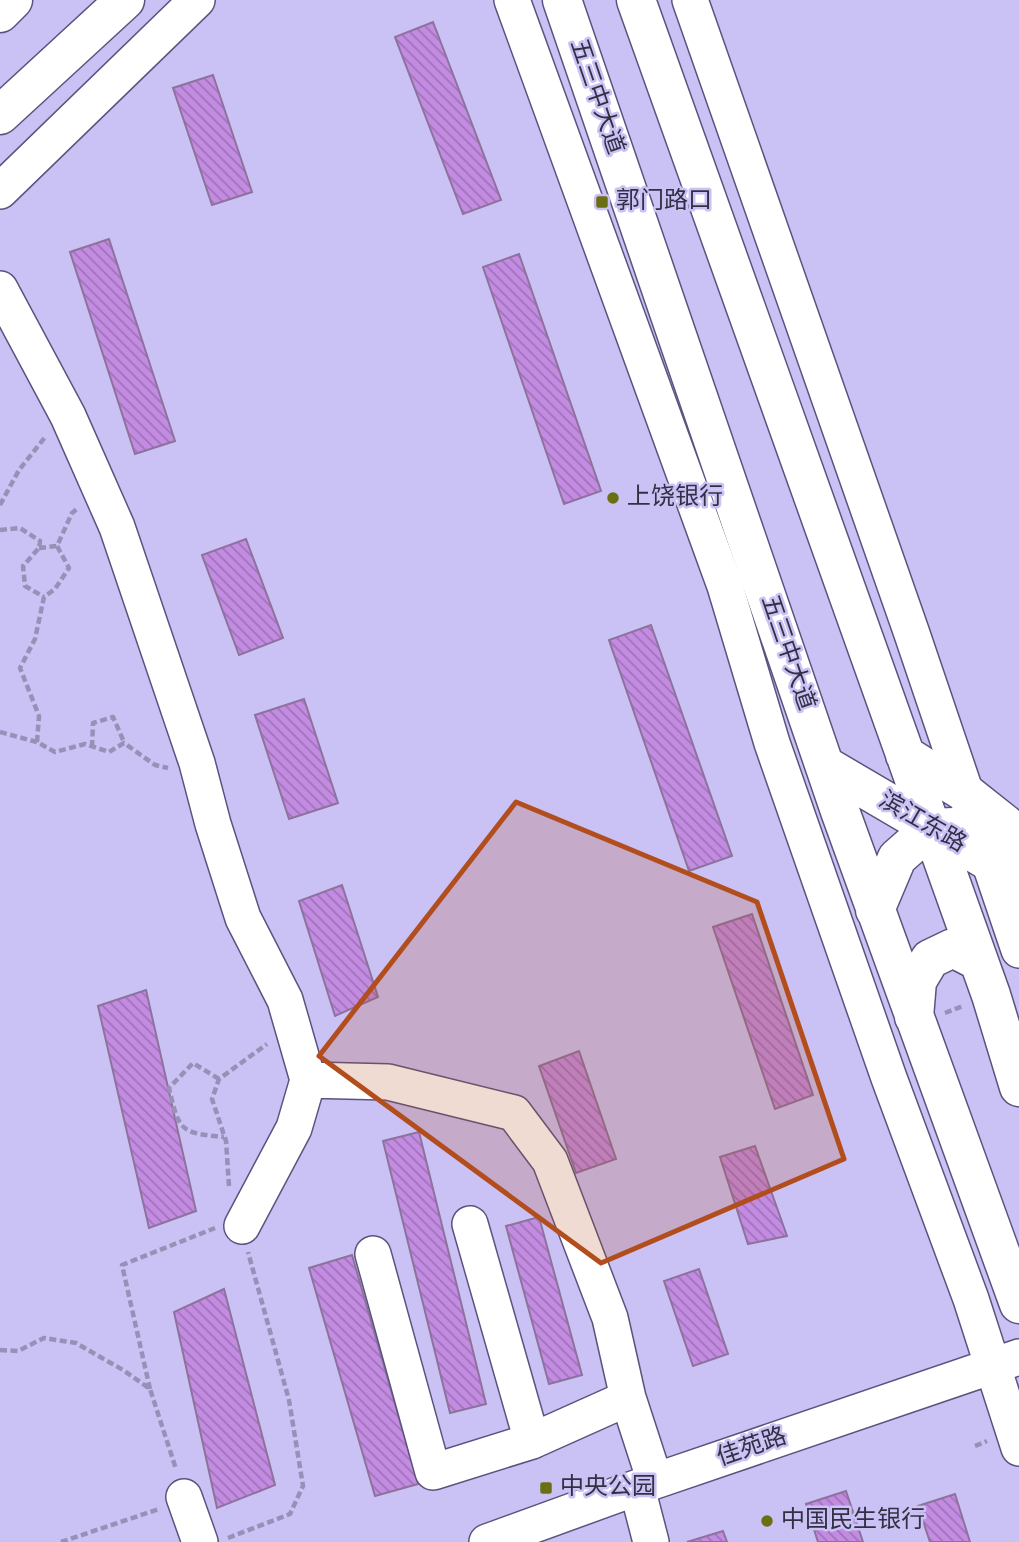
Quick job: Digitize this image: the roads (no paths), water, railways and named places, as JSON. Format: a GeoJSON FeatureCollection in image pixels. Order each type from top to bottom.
{"type":"FeatureCollection","features":[{"type":"Feature","properties":{"kind":"main road"},"geometry":{"type":"LineString","coordinates":[[0,13],[13,0]]}},
{"type":"Feature","properties":{"kind":"main road"},"geometry":{"type":"LineString","coordinates":[[0,115],[125,0]]}},
{"type":"Feature","properties":{"kind":"main road","name":"五三中大道"},"geometry":{"type":"LineString","coordinates":[[562,0],[875,910],[1019,1304]]}},
{"type":"Feature","properties":{"kind":"main road"},"geometry":{"type":"LineString","coordinates":[[636,0],[978,961],[1019,1087]]}},
{"type":"Feature","properties":{"kind":"main road","name":"滨江东路"},"geometry":{"type":"LineString","coordinates":[[905,755],[972,810],[1019,837]]}},
{"type":"Feature","properties":{"kind":"main road","name":"滨江东路"},"geometry":{"type":"LineString","coordinates":[[826,766],[1004,871]]}},
{"type":"Feature","properties":{"kind":"main road"},"geometry":{"type":"LineString","coordinates":[[875,910],[897,858],[931,828],[972,810]]}},
{"type":"Feature","properties":{"kind":"main road"},"geometry":{"type":"LineString","coordinates":[[914,1017],[917,981],[930,959],[953,948],[978,961]]}},
{"type":"Feature","properties":{"kind":"street"},"geometry":{"type":"LineString","coordinates":[[0,191],[197,0]]}},
{"type":"Feature","properties":{"kind":"street"},"geometry":{"type":"LineString","coordinates":[[512,0],[726,586],[772,743],[889,1078],[971,1300],[1006,1362],[1019,1448]]}},
{"type":"Feature","properties":{"kind":"street"},"geometry":{"type":"LineString","coordinates":[[690,0],[972,810],[1004,871],[1019,950]]}},
{"type":"Feature","properties":{"kind":"street"},"geometry":{"type":"LineString","coordinates":[[0,289],[68,416],[117,527],[197,763],[243,918],[285,1000],[308,1080],[295,1128],[242,1226]]}},
{"type":"Feature","properties":{"kind":"street"},"geometry":{"type":"LineString","coordinates":[[308,1080],[388,1082],[514,1113],[550,1161],[610,1318],[646,1484],[651,1542]]}},
{"type":"Feature","properties":{"kind":"street"},"geometry":{"type":"LineString","coordinates":[[470,1224],[532,1441]]}},
{"type":"Feature","properties":{"kind":"street"},"geometry":{"type":"LineString","coordinates":[[373,1254],[433,1472],[532,1441],[628,1398]]}},
{"type":"Feature","properties":{"kind":"street","name":"佳苑路"},"geometry":{"type":"LineString","coordinates":[[487,1542],[646,1484],[1006,1362]]}},
{"type":"Feature","properties":{"kind":"street"},"geometry":{"type":"LineString","coordinates":[[184,1497],[200,1542]]}},
{"type":"Feature","properties":{"kind":"place","name":"郭门路口"},"geometry":{"type":"Point","coordinates":[602,202]}},
{"type":"Feature","properties":{"kind":"place","name":"上饶银行"},"geometry":{"type":"Point","coordinates":[613,498]}},
{"type":"Feature","properties":{"kind":"place","name":"中央公园"},"geometry":{"type":"Point","coordinates":[546,1488]}},
{"type":"Feature","properties":{"kind":"place","name":"中国民生银行"},"geometry":{"type":"Point","coordinates":[767,1521]}}]}
